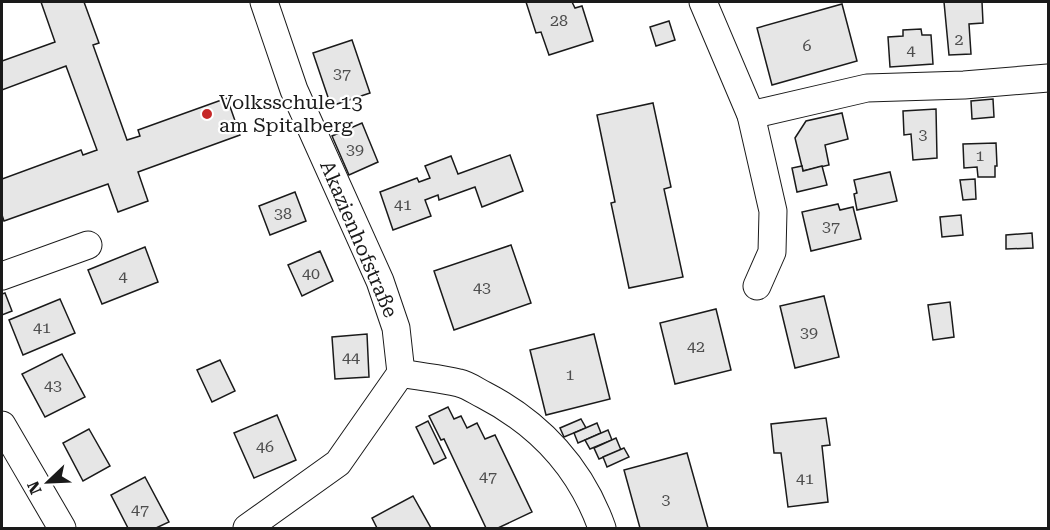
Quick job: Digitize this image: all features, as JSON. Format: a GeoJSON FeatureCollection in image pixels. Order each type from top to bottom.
{"type":"FeatureCollection","features":[{"type":"Feature","properties":{"kind":"street","name":"Akazienhofstraße"},"geometry":{"type":"LineString","coordinates":[[264,2],[294,90],[380,281],[396,328],[400,373]]}},
{"type":"Feature","properties":{"kind":"street"},"geometry":{"type":"LineString","coordinates":[[703,2],[751,115],[773,212],[772,252],[757,286]]}},
{"type":"Feature","properties":{"kind":"street"},"geometry":{"type":"LineString","coordinates":[[751,115],[867,88],[964,86],[1048,78]]}},
{"type":"Feature","properties":{"kind":"street"},"geometry":{"type":"LineString","coordinates":[[2,276],[88,244]]}},
{"type":"Feature","properties":{"kind":"street"},"geometry":{"type":"LineString","coordinates":[[247,528],[338,464],[400,373],[461,383],[502,404],[539,432],[569,463],[593,502],[602,528]]}},
{"type":"Feature","properties":{"kind":"street"},"geometry":{"type":"LineString","coordinates":[[2,425],[62,528]]}},
{"type":"Feature","properties":{"kind":"building","name":"Volksschule 13 am Spitalberg"},"geometry":{"type":"Polygon","coordinates":[[[41,2],[84,2],[99,43],[93,45],[127,140],[140,136],[138,130],[227,98],[240,135],[138,172],[148,201],[118,212],[108,184],[4,221],[2,179],[81,150],[83,155],[97,150],[66,66],[2,90],[2,61],[55,42],[41,2]]]}},
{"type":"Feature","properties":{"kind":"building"},"geometry":{"type":"Polygon","coordinates":[[[526,2],[572,2],[575,8],[582,6],[593,41],[549,55],[541,32],[536,33],[526,2]]]}},
{"type":"Feature","properties":{"kind":"building"},"geometry":{"type":"Polygon","coordinates":[[[944,2],[982,2],[983,23],[969,24],[971,54],[949,55],[944,2]]]}},
{"type":"Feature","properties":{"kind":"building"},"geometry":{"type":"Polygon","coordinates":[[[842,4],[857,61],[772,85],[757,28],[842,4]]]}},
{"type":"Feature","properties":{"kind":"building"},"geometry":{"type":"Polygon","coordinates":[[[669,21],[675,40],[656,46],[650,27],[669,21]]]}},
{"type":"Feature","properties":{"kind":"building"},"geometry":{"type":"Polygon","coordinates":[[[921,29],[922,35],[931,35],[933,64],[890,67],[888,37],[903,36],[903,30],[921,29]]]}},
{"type":"Feature","properties":{"kind":"building"},"geometry":{"type":"Polygon","coordinates":[[[352,40],[370,93],[331,106],[313,53],[352,40]]]}},
{"type":"Feature","properties":{"kind":"building"},"geometry":{"type":"Polygon","coordinates":[[[993,99],[994,117],[972,119],[971,101],[993,99]]]}},
{"type":"Feature","properties":{"kind":"building"},"geometry":{"type":"Polygon","coordinates":[[[653,103],[671,187],[664,189],[683,277],[629,288],[611,203],[615,202],[597,115],[653,103]]]}},
{"type":"Feature","properties":{"kind":"building"},"geometry":{"type":"Polygon","coordinates":[[[936,109],[937,158],[913,160],[911,134],[904,135],[903,111],[936,109]]]}},
{"type":"Feature","properties":{"kind":"building"},"geometry":{"type":"Polygon","coordinates":[[[842,113],[848,139],[825,145],[829,165],[803,171],[795,138],[806,121],[842,113]]]}},
{"type":"Feature","properties":{"kind":"building"},"geometry":{"type":"Polygon","coordinates":[[[362,123],[378,162],[349,175],[332,136],[362,123]]]}},
{"type":"Feature","properties":{"kind":"building"},"geometry":{"type":"Polygon","coordinates":[[[996,143],[995,177],[978,177],[977,167],[964,168],[963,144],[996,143]]]}},
{"type":"Feature","properties":{"kind":"building"},"geometry":{"type":"Polygon","coordinates":[[[510,155],[523,191],[482,207],[475,187],[439,200],[438,195],[425,200],[431,216],[393,230],[380,192],[417,178],[419,182],[430,178],[425,166],[451,156],[458,174],[510,155]]]}},
{"type":"Feature","properties":{"kind":"building"},"geometry":{"type":"Polygon","coordinates":[[[802,166],[803,171],[822,166],[827,185],[797,192],[792,168],[802,166]]]}},
{"type":"Feature","properties":{"kind":"building"},"geometry":{"type":"Polygon","coordinates":[[[890,172],[897,201],[857,210],[854,180],[890,172]]]}},
{"type":"Feature","properties":{"kind":"building"},"geometry":{"type":"Polygon","coordinates":[[[975,179],[976,199],[963,200],[960,180],[975,179]]]}},
{"type":"Feature","properties":{"kind":"building"},"geometry":{"type":"Polygon","coordinates":[[[295,192],[306,221],[270,235],[259,206],[295,192]]]}},
{"type":"Feature","properties":{"kind":"building"},"geometry":{"type":"Polygon","coordinates":[[[838,204],[840,210],[853,207],[861,239],[811,251],[802,212],[838,204]]]}},
{"type":"Feature","properties":{"kind":"building"},"geometry":{"type":"Polygon","coordinates":[[[961,215],[963,235],[942,237],[940,217],[961,215]]]}},
{"type":"Feature","properties":{"kind":"building"},"geometry":{"type":"Polygon","coordinates":[[[1032,233],[1033,248],[1006,249],[1006,235],[1032,233]]]}},
{"type":"Feature","properties":{"kind":"building"},"geometry":{"type":"Polygon","coordinates":[[[511,245],[531,303],[454,330],[434,271],[511,245]]]}},
{"type":"Feature","properties":{"kind":"building"},"geometry":{"type":"Polygon","coordinates":[[[145,247],[158,282],[102,304],[88,270],[145,247]]]}},
{"type":"Feature","properties":{"kind":"building"},"geometry":{"type":"Polygon","coordinates":[[[320,251],[333,281],[302,296],[288,265],[320,251]]]}},
{"type":"Feature","properties":{"kind":"building"},"geometry":{"type":"Polygon","coordinates":[[[5,293],[12,311],[2,315],[2,294],[5,293]]]}},
{"type":"Feature","properties":{"kind":"building"},"geometry":{"type":"Polygon","coordinates":[[[824,296],[839,357],[795,368],[780,306],[824,296]]]}},
{"type":"Feature","properties":{"kind":"building"},"geometry":{"type":"Polygon","coordinates":[[[60,299],[75,333],[23,355],[9,320],[60,299]]]}},
{"type":"Feature","properties":{"kind":"building"},"geometry":{"type":"Polygon","coordinates":[[[950,302],[954,337],[933,340],[928,305],[950,302]]]}},
{"type":"Feature","properties":{"kind":"building"},"geometry":{"type":"Polygon","coordinates":[[[716,309],[731,370],[675,384],[660,323],[716,309]]]}},
{"type":"Feature","properties":{"kind":"building"},"geometry":{"type":"Polygon","coordinates":[[[367,334],[369,377],[335,379],[332,337],[367,334]]]}},
{"type":"Feature","properties":{"kind":"building"},"geometry":{"type":"Polygon","coordinates":[[[594,334],[610,399],[546,415],[530,350],[594,334]]]}},
{"type":"Feature","properties":{"kind":"building"},"geometry":{"type":"Polygon","coordinates":[[[62,354],[85,397],[45,417],[22,374],[62,354]]]}},
{"type":"Feature","properties":{"kind":"building"},"geometry":{"type":"Polygon","coordinates":[[[220,360],[235,391],[212,402],[197,370],[220,360]]]}},
{"type":"Feature","properties":{"kind":"building"},"geometry":{"type":"Polygon","coordinates":[[[448,407],[454,419],[461,416],[467,428],[477,423],[485,439],[495,435],[532,512],[498,528],[486,528],[444,439],[441,440],[429,416],[448,407]]]}},
{"type":"Feature","properties":{"kind":"building"},"geometry":{"type":"Polygon","coordinates":[[[277,415],[296,460],[254,478],[234,433],[277,415]]]}},
{"type":"Feature","properties":{"kind":"building"},"geometry":{"type":"Polygon","coordinates":[[[826,418],[830,445],[822,446],[828,502],[788,507],[781,453],[774,453],[771,424],[826,418]]]}},
{"type":"Feature","properties":{"kind":"building"},"geometry":{"type":"Polygon","coordinates":[[[581,419],[586,428],[564,437],[560,428],[581,419]]]}},
{"type":"Feature","properties":{"kind":"building"},"geometry":{"type":"Polygon","coordinates":[[[428,421],[446,458],[434,464],[416,427],[428,421]]]}},
{"type":"Feature","properties":{"kind":"building"},"geometry":{"type":"Polygon","coordinates":[[[597,423],[601,433],[578,443],[574,433],[597,423]]]}},
{"type":"Feature","properties":{"kind":"building"},"geometry":{"type":"Polygon","coordinates":[[[89,429],[110,466],[83,481],[63,443],[89,429]]]}},
{"type":"Feature","properties":{"kind":"building"},"geometry":{"type":"Polygon","coordinates":[[[608,430],[612,440],[590,449],[585,440],[608,430]]]}},
{"type":"Feature","properties":{"kind":"building"},"geometry":{"type":"Polygon","coordinates":[[[616,438],[621,450],[599,459],[594,448],[616,438]]]}},
{"type":"Feature","properties":{"kind":"building"},"geometry":{"type":"Polygon","coordinates":[[[624,448],[629,457],[607,467],[603,457],[624,448]]]}},
{"type":"Feature","properties":{"kind":"building"},"geometry":{"type":"Polygon","coordinates":[[[687,453],[708,528],[640,528],[624,470],[687,453]]]}},
{"type":"Feature","properties":{"kind":"building"},"geometry":{"type":"Polygon","coordinates":[[[145,477],[169,522],[156,528],[128,528],[111,495],[145,477]]]}},
{"type":"Feature","properties":{"kind":"building"},"geometry":{"type":"Polygon","coordinates":[[[413,496],[431,528],[377,528],[372,518],[413,496]]]}},
{"type":"Feature","properties":{"kind":"place","name":"Volksschule 13 am Spitalberg"},"geometry":{"type":"Point","coordinates":[207,114]}}]}
